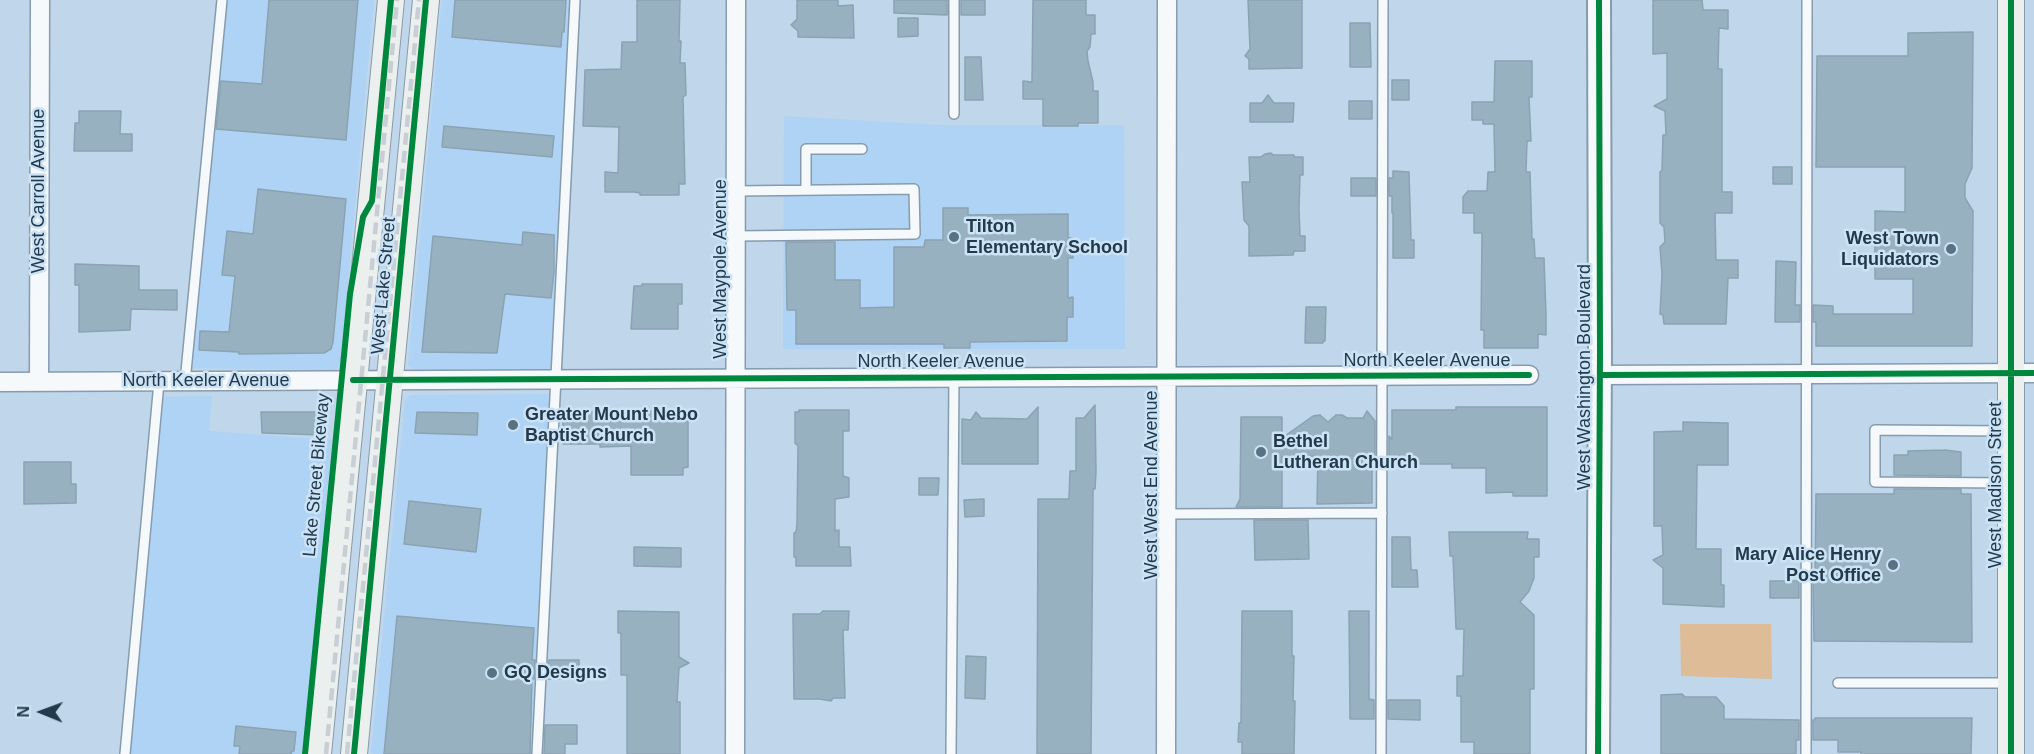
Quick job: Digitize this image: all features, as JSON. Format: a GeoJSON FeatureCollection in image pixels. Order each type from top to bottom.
{"type":"FeatureCollection","features":[{"type":"Feature","properties":{"kind":"main road","name":"West Lake Street"},"geometry":{"type":"LineString","coordinates":[[354,754],[372,380],[369,238],[390,0]]}},
{"type":"Feature","properties":{"kind":"main road","name":"West Lake Street"},"geometry":{"type":"LineString","coordinates":[[337,754],[408,0]]}},
{"type":"Feature","properties":{"kind":"main road","name":"West Lake Street"},"geometry":{"type":"LineString","coordinates":[[318,754],[426,0]]}},
{"type":"Feature","properties":{"kind":"main road","name":"West Madison Street"},"geometry":{"type":"LineString","coordinates":[[2011,754],[2011,431],[2024,373],[2012,0]]}},
{"type":"Feature","properties":{"kind":"street","name":"West Carroll Avenue"},"geometry":{"type":"LineString","coordinates":[[39,382],[40,0]]}},
{"type":"Feature","properties":{"kind":"street","name":"West Maypole Avenue"},"geometry":{"type":"LineString","coordinates":[[735,754],[736,0]]}},
{"type":"Feature","properties":{"kind":"street","name":"West West End Avenue"},"geometry":{"type":"LineString","coordinates":[[1166,754],[1167,0]]}},
{"type":"Feature","properties":{"kind":"street","name":"West Washington Boulevard"},"geometry":{"type":"LineString","coordinates":[[1598,754],[1599,0]]}},
{"type":"Feature","properties":{"kind":"street"},"geometry":{"type":"LineString","coordinates":[[1600,375],[2024,373]]}},
{"type":"Feature","properties":{"kind":"street","name":"North Keeler Avenue"},"geometry":{"type":"LineString","coordinates":[[0,382],[1529,375]]}},
{"type":"Feature","properties":{"kind":"lane"},"geometry":{"type":"LineString","coordinates":[[185,382],[222,0]]}},
{"type":"Feature","properties":{"kind":"lane"},"geometry":{"type":"LineString","coordinates":[[537,754],[575,0]]}},
{"type":"Feature","properties":{"kind":"lane"},"geometry":{"type":"LineString","coordinates":[[954,0],[954,114]]}},
{"type":"Feature","properties":{"kind":"lane"},"geometry":{"type":"LineString","coordinates":[[1381,754],[1383,0]]}},
{"type":"Feature","properties":{"kind":"lane"},"geometry":{"type":"LineString","coordinates":[[1806,754],[1807,0]]}},
{"type":"Feature","properties":{"kind":"lane"},"geometry":{"type":"LineString","coordinates":[[806,190],[806,149],[862,149]]}},
{"type":"Feature","properties":{"kind":"lane"},"geometry":{"type":"LineString","coordinates":[[736,191],[914,189],[915,234],[736,236]]}},
{"type":"Feature","properties":{"kind":"lane"},"geometry":{"type":"LineString","coordinates":[[951,754],[954,378]]}},
{"type":"Feature","properties":{"kind":"lane"},"geometry":{"type":"LineString","coordinates":[[125,754],[159,382]]}},
{"type":"Feature","properties":{"kind":"lane"},"geometry":{"type":"LineString","coordinates":[[2011,431],[1875,430],[1875,482],[2011,483]]}},
{"type":"Feature","properties":{"kind":"lane"},"geometry":{"type":"LineString","coordinates":[[1167,514],[1382,513]]}},
{"type":"Feature","properties":{"kind":"lane"},"geometry":{"type":"LineString","coordinates":[[1838,683],[2011,683]]}},
{"type":"Feature","properties":{"kind":"shaded area"},"geometry":{"type":"Polygon","coordinates":[[[222,0],[374,0],[341,357],[340,365],[336,370],[187,368],[222,0]]]}},
{"type":"Feature","properties":{"kind":"shaded area"},"geometry":{"type":"Polygon","coordinates":[[[442,0],[575,0],[557,369],[415,370],[408,365],[442,0]]]}},
{"type":"Feature","properties":{"kind":"shaded area","name":"Tilton Elementary School"},"geometry":{"type":"Polygon","coordinates":[[[784,116],[939,125],[1124,125],[1125,349],[783,349],[784,116]]]}},
{"type":"Feature","properties":{"kind":"shaded area"},"geometry":{"type":"Polygon","coordinates":[[[556,394],[537,754],[371,754],[405,401],[413,395],[556,394]]]}},
{"type":"Feature","properties":{"kind":"shaded area"},"geometry":{"type":"Polygon","coordinates":[[[212,396],[209,431],[332,440],[302,754],[125,754],[158,397],[212,396]]]}},
{"type":"Feature","properties":{"kind":"shaded area"},"geometry":{"type":"Polygon","coordinates":[[[1680,624],[1771,624],[1772,679],[1681,676],[1680,624]]]}},
{"type":"Feature","properties":{"kind":"building"},"geometry":{"type":"Polygon","coordinates":[[[269,0],[358,0],[346,140],[216,129],[221,81],[262,84],[269,0]]]}},
{"type":"Feature","properties":{"kind":"building"},"geometry":{"type":"Polygon","coordinates":[[[455,0],[566,0],[561,47],[452,37],[455,0]]]}},
{"type":"Feature","properties":{"kind":"building"},"geometry":{"type":"Polygon","coordinates":[[[637,0],[680,0],[680,63],[685,63],[686,95],[683,97],[685,184],[679,184],[679,195],[605,192],[605,172],[618,173],[619,127],[583,126],[585,70],[621,69],[622,42],[637,42],[637,0]]]}},
{"type":"Feature","properties":{"kind":"building"},"geometry":{"type":"Polygon","coordinates":[[[797,0],[838,0],[838,6],[853,5],[854,38],[798,37],[798,31],[791,25],[797,19],[797,0]]]}},
{"type":"Feature","properties":{"kind":"building"},"geometry":{"type":"Polygon","coordinates":[[[894,0],[947,0],[947,15],[894,13],[894,0]]]}},
{"type":"Feature","properties":{"kind":"building"},"geometry":{"type":"Polygon","coordinates":[[[961,0],[985,0],[985,15],[961,15],[961,0]]]}},
{"type":"Feature","properties":{"kind":"building"},"geometry":{"type":"Polygon","coordinates":[[[1033,0],[1086,0],[1086,15],[1095,15],[1095,34],[1091,34],[1090,47],[1087,51],[1093,91],[1098,91],[1098,123],[1078,123],[1078,126],[1043,126],[1043,99],[1023,99],[1023,81],[1032,82],[1033,0]]]}},
{"type":"Feature","properties":{"kind":"building"},"geometry":{"type":"Polygon","coordinates":[[[1248,0],[1302,0],[1302,68],[1249,69],[1249,59],[1245,56],[1250,49],[1248,0]]]}},
{"type":"Feature","properties":{"kind":"building"},"geometry":{"type":"Polygon","coordinates":[[[1653,0],[1702,0],[1703,10],[1728,10],[1728,29],[1719,28],[1718,69],[1722,69],[1722,192],[1732,192],[1732,213],[1715,213],[1716,260],[1738,260],[1738,278],[1728,278],[1726,324],[1664,324],[1663,315],[1660,314],[1662,274],[1660,247],[1665,242],[1664,227],[1660,223],[1660,172],[1662,170],[1663,135],[1666,135],[1665,111],[1654,106],[1667,99],[1667,53],[1653,54],[1653,0]]]}},
{"type":"Feature","properties":{"kind":"building"},"geometry":{"type":"Polygon","coordinates":[[[898,18],[918,18],[918,36],[898,37],[898,18]]]}},
{"type":"Feature","properties":{"kind":"building"},"geometry":{"type":"Polygon","coordinates":[[[1350,23],[1370,23],[1371,67],[1350,67],[1350,23]]]}},
{"type":"Feature","properties":{"kind":"building"},"geometry":{"type":"Polygon","coordinates":[[[1973,32],[1972,168],[1965,184],[1965,198],[1973,211],[1972,346],[1816,346],[1813,305],[1833,306],[1833,314],[1913,314],[1913,279],[1875,279],[1875,211],[1905,212],[1905,167],[1816,167],[1817,56],[1908,56],[1908,33],[1973,32]]]}},
{"type":"Feature","properties":{"kind":"building"},"geometry":{"type":"Polygon","coordinates":[[[965,57],[981,57],[983,100],[965,100],[965,57]]]}},
{"type":"Feature","properties":{"kind":"building"},"geometry":{"type":"Polygon","coordinates":[[[1495,61],[1532,61],[1532,97],[1529,97],[1531,141],[1527,141],[1526,172],[1530,172],[1532,239],[1534,239],[1535,258],[1544,258],[1546,315],[1546,335],[1538,334],[1538,348],[1484,348],[1484,330],[1481,330],[1482,233],[1474,233],[1474,213],[1463,213],[1463,197],[1468,191],[1487,191],[1488,172],[1495,172],[1494,124],[1483,124],[1483,120],[1472,120],[1472,102],[1494,102],[1495,61]]]}},
{"type":"Feature","properties":{"kind":"building"},"geometry":{"type":"Polygon","coordinates":[[[1392,80],[1409,80],[1409,100],[1392,100],[1392,80]]]}},
{"type":"Feature","properties":{"kind":"building"},"geometry":{"type":"Polygon","coordinates":[[[1268,95],[1274,103],[1294,103],[1293,122],[1250,122],[1250,103],[1262,103],[1268,95]]]}},
{"type":"Feature","properties":{"kind":"building"},"geometry":{"type":"Polygon","coordinates":[[[1349,101],[1372,101],[1372,119],[1349,119],[1349,101]]]}},
{"type":"Feature","properties":{"kind":"building"},"geometry":{"type":"Polygon","coordinates":[[[79,111],[121,111],[120,134],[132,134],[132,151],[74,151],[75,123],[79,123],[79,111]]]}},
{"type":"Feature","properties":{"kind":"building"},"geometry":{"type":"Polygon","coordinates":[[[444,126],[554,136],[552,157],[442,147],[444,126]]]}},
{"type":"Feature","properties":{"kind":"building"},"geometry":{"type":"Polygon","coordinates":[[[1271,153],[1303,157],[1299,209],[1300,236],[1305,236],[1305,251],[1294,251],[1293,255],[1249,256],[1249,226],[1244,220],[1242,182],[1250,182],[1249,157],[1261,157],[1271,153]]]}},
{"type":"Feature","properties":{"kind":"building"},"geometry":{"type":"Polygon","coordinates":[[[1773,167],[1792,167],[1792,184],[1773,184],[1773,167]]]}},
{"type":"Feature","properties":{"kind":"building"},"geometry":{"type":"Polygon","coordinates":[[[1393,171],[1409,172],[1411,240],[1414,240],[1414,258],[1393,258],[1393,213],[1392,196],[1389,196],[1389,178],[1393,178],[1393,171]]]}},
{"type":"Feature","properties":{"kind":"building"},"geometry":{"type":"Polygon","coordinates":[[[1351,178],[1376,178],[1376,196],[1351,196],[1351,178]]]}},
{"type":"Feature","properties":{"kind":"building"},"geometry":{"type":"Polygon","coordinates":[[[258,189],[346,199],[333,342],[331,349],[324,353],[239,354],[239,352],[199,350],[200,331],[229,332],[235,276],[222,275],[227,231],[253,234],[258,189]]]}},
{"type":"Feature","properties":{"kind":"building"},"geometry":{"type":"Polygon","coordinates":[[[943,208],[968,208],[968,215],[1068,214],[1068,238],[1073,238],[1073,258],[1068,258],[1068,298],[1073,297],[1073,317],[1067,317],[1067,341],[970,342],[970,348],[944,348],[944,344],[796,344],[796,310],[787,310],[786,242],[835,242],[835,280],[860,280],[860,308],[894,307],[894,247],[924,247],[925,240],[943,240],[943,208]]]}},
{"type":"Feature","properties":{"kind":"building"},"geometry":{"type":"Polygon","coordinates":[[[523,232],[554,235],[551,298],[505,294],[497,353],[422,352],[433,236],[522,245],[523,232]]]}},
{"type":"Feature","properties":{"kind":"building"},"geometry":{"type":"Polygon","coordinates":[[[1776,261],[1796,262],[1795,305],[1800,305],[1800,322],[1775,322],[1776,261]]]}},
{"type":"Feature","properties":{"kind":"building"},"geometry":{"type":"Polygon","coordinates":[[[75,264],[139,266],[139,290],[177,290],[177,310],[131,309],[130,330],[79,332],[79,285],[75,285],[75,264]]]}},
{"type":"Feature","properties":{"kind":"building"},"geometry":{"type":"Polygon","coordinates":[[[642,284],[682,284],[682,304],[678,304],[678,329],[631,329],[634,286],[642,286],[642,284]]]}},
{"type":"Feature","properties":{"kind":"building"},"geometry":{"type":"Polygon","coordinates":[[[1306,307],[1326,307],[1325,341],[1323,343],[1305,343],[1306,307]]]}},
{"type":"Feature","properties":{"kind":"building"},"geometry":{"type":"Polygon","coordinates":[[[1095,405],[1091,754],[1037,754],[1038,499],[1069,499],[1070,471],[1076,471],[1076,418],[1084,418],[1095,405]]]}},
{"type":"Feature","properties":{"kind":"building"},"geometry":{"type":"Polygon","coordinates":[[[1038,407],[1038,464],[962,464],[962,419],[971,420],[976,412],[981,418],[1027,419],[1038,407]]]}},
{"type":"Feature","properties":{"kind":"building"},"geometry":{"type":"Polygon","coordinates":[[[1456,407],[1547,407],[1547,496],[1513,496],[1513,492],[1486,493],[1486,468],[1452,468],[1452,464],[1389,464],[1392,410],[1456,410],[1456,407]]]}},
{"type":"Feature","properties":{"kind":"building"},"geometry":{"type":"Polygon","coordinates":[[[799,410],[849,410],[849,431],[843,431],[843,476],[849,478],[849,497],[835,499],[835,531],[839,530],[839,547],[850,547],[851,566],[796,566],[794,533],[797,524],[798,446],[795,443],[795,412],[799,410]]]}},
{"type":"Feature","properties":{"kind":"building"},"geometry":{"type":"Polygon","coordinates":[[[688,411],[688,467],[683,468],[683,475],[631,475],[631,446],[600,447],[600,444],[563,444],[563,412],[688,411]]]}},
{"type":"Feature","properties":{"kind":"building"},"geometry":{"type":"Polygon","coordinates":[[[1367,411],[1375,421],[1372,503],[1317,504],[1318,456],[1282,457],[1282,507],[1236,507],[1240,499],[1241,417],[1282,417],[1282,438],[1313,416],[1320,415],[1328,422],[1336,415],[1363,418],[1367,411]]]}},
{"type":"Feature","properties":{"kind":"building"},"geometry":{"type":"Polygon","coordinates":[[[261,412],[325,412],[322,435],[262,433],[261,412]]]}},
{"type":"Feature","properties":{"kind":"building"},"geometry":{"type":"Polygon","coordinates":[[[417,412],[478,413],[477,435],[415,433],[417,412]]]}},
{"type":"Feature","properties":{"kind":"building"},"geometry":{"type":"Polygon","coordinates":[[[1683,422],[1728,423],[1728,465],[1697,465],[1696,549],[1721,549],[1721,585],[1724,585],[1724,607],[1663,604],[1663,568],[1653,560],[1663,555],[1662,526],[1654,526],[1654,432],[1683,431],[1683,422]]]}},
{"type":"Feature","properties":{"kind":"building"},"geometry":{"type":"Polygon","coordinates":[[[1908,451],[1961,452],[1961,476],[1894,475],[1894,455],[1908,455],[1908,451]]]}},
{"type":"Feature","properties":{"kind":"building"},"geometry":{"type":"Polygon","coordinates":[[[24,462],[71,462],[71,484],[76,484],[76,503],[24,504],[24,462]]]}},
{"type":"Feature","properties":{"kind":"building"},"geometry":{"type":"Polygon","coordinates":[[[919,478],[939,478],[938,495],[919,495],[919,478]]]}},
{"type":"Feature","properties":{"kind":"building","name":"Mary Alice Henry Post Office"},"geometry":{"type":"Polygon","coordinates":[[[1894,489],[1961,489],[1961,494],[1971,494],[1972,642],[1814,641],[1813,581],[1815,581],[1816,494],[1894,494],[1894,489]]]}},
{"type":"Feature","properties":{"kind":"building"},"geometry":{"type":"Polygon","coordinates":[[[984,499],[984,516],[965,517],[964,500],[984,499]]]}},
{"type":"Feature","properties":{"kind":"building"},"geometry":{"type":"Polygon","coordinates":[[[409,501],[481,509],[476,552],[404,544],[409,501]]]}},
{"type":"Feature","properties":{"kind":"building"},"geometry":{"type":"Polygon","coordinates":[[[1254,520],[1308,520],[1309,559],[1255,560],[1254,520]]]}},
{"type":"Feature","properties":{"kind":"building"},"geometry":{"type":"Polygon","coordinates":[[[1449,532],[1528,532],[1527,539],[1539,539],[1539,557],[1534,557],[1534,578],[1529,591],[1520,602],[1534,615],[1534,689],[1530,689],[1530,754],[1474,754],[1474,742],[1461,742],[1461,696],[1457,696],[1457,676],[1463,676],[1464,629],[1456,629],[1453,556],[1450,556],[1449,532]]]}},
{"type":"Feature","properties":{"kind":"building"},"geometry":{"type":"Polygon","coordinates":[[[1392,537],[1410,537],[1411,570],[1417,570],[1418,587],[1392,587],[1392,537]]]}},
{"type":"Feature","properties":{"kind":"building"},"geometry":{"type":"Polygon","coordinates":[[[634,547],[681,548],[681,567],[634,566],[634,547]]]}},
{"type":"Feature","properties":{"kind":"building"},"geometry":{"type":"Polygon","coordinates":[[[1770,581],[1799,581],[1799,598],[1770,598],[1770,581]]]}},
{"type":"Feature","properties":{"kind":"building"},"geometry":{"type":"Polygon","coordinates":[[[618,611],[679,612],[679,657],[689,663],[679,668],[677,702],[680,702],[680,754],[627,754],[627,675],[621,675],[621,633],[618,633],[618,611]]]}},
{"type":"Feature","properties":{"kind":"building"},"geometry":{"type":"Polygon","coordinates":[[[823,611],[849,611],[848,630],[843,630],[845,698],[833,698],[831,701],[794,699],[793,614],[820,614],[823,611]]]}},
{"type":"Feature","properties":{"kind":"building"},"geometry":{"type":"Polygon","coordinates":[[[1242,611],[1292,611],[1294,754],[1242,754],[1242,742],[1238,742],[1239,723],[1241,723],[1242,611]]]}},
{"type":"Feature","properties":{"kind":"building"},"geometry":{"type":"Polygon","coordinates":[[[1349,611],[1369,611],[1369,699],[1374,700],[1374,719],[1350,719],[1349,611]]]}},
{"type":"Feature","properties":{"kind":"building"},"geometry":{"type":"Polygon","coordinates":[[[397,616],[534,628],[532,660],[535,660],[534,679],[532,679],[530,754],[384,754],[397,616]]]}},
{"type":"Feature","properties":{"kind":"building"},"geometry":{"type":"Polygon","coordinates":[[[966,656],[986,657],[985,699],[965,698],[966,656]]]}},
{"type":"Feature","properties":{"kind":"building"},"geometry":{"type":"Polygon","coordinates":[[[549,660],[579,660],[579,679],[548,679],[549,660]]]}},
{"type":"Feature","properties":{"kind":"building"},"geometry":{"type":"Polygon","coordinates":[[[1682,694],[1685,697],[1716,697],[1724,706],[1724,719],[1799,720],[1796,754],[1661,754],[1661,695],[1682,694]]]}},
{"type":"Feature","properties":{"kind":"building"},"geometry":{"type":"Polygon","coordinates":[[[1388,700],[1420,700],[1420,720],[1388,719],[1388,700]]]}},
{"type":"Feature","properties":{"kind":"building"},"geometry":{"type":"Polygon","coordinates":[[[1815,718],[1972,718],[1971,754],[1838,752],[1838,740],[1813,740],[1813,720],[1815,718]]]}},
{"type":"Feature","properties":{"kind":"building"},"geometry":{"type":"Polygon","coordinates":[[[545,725],[577,725],[577,744],[565,744],[565,754],[544,754],[545,725]]]}},
{"type":"Feature","properties":{"kind":"building"},"geometry":{"type":"Polygon","coordinates":[[[236,726],[296,732],[294,751],[291,754],[239,754],[240,746],[234,746],[236,726]]]}},
{"type":"Feature","properties":{"kind":"railway"},"geometry":{"type":"LineString","coordinates":[[326,754],[397,0]]}},
{"type":"Feature","properties":{"kind":"railway"},"geometry":{"type":"LineString","coordinates":[[347,754],[419,0]]}},
{"type":"Feature","properties":{"kind":"cycle path","name":"Lake Street Bikeway"},"geometry":{"type":"LineString","coordinates":[[305,754],[350,294],[363,217],[372,201],[391,0]]}},
{"type":"Feature","properties":{"kind":"cycle path"},"geometry":{"type":"LineString","coordinates":[[354,754],[426,0]]}},
{"type":"Feature","properties":{"kind":"cycle path"},"geometry":{"type":"LineString","coordinates":[[1598,754],[1599,0]]}},
{"type":"Feature","properties":{"kind":"cycle path"},"geometry":{"type":"LineString","coordinates":[[2011,0],[2011,754]]}},
{"type":"Feature","properties":{"kind":"cycle path"},"geometry":{"type":"LineString","coordinates":[[1600,375],[2034,373]]}},
{"type":"Feature","properties":{"kind":"cycle path"},"geometry":{"type":"LineString","coordinates":[[353,380],[1529,375]]}},
{"type":"Feature","properties":{"kind":"place","name":"Tilton Elementary School"},"geometry":{"type":"Point","coordinates":[954,237]}},
{"type":"Feature","properties":{"kind":"place","name":"West Town Liquidators"},"geometry":{"type":"Point","coordinates":[1951,249]}},
{"type":"Feature","properties":{"kind":"place","name":"Greater Mount Nebo Baptist Church"},"geometry":{"type":"Point","coordinates":[513,425]}},
{"type":"Feature","properties":{"kind":"place","name":"Bethel Lutheran Church"},"geometry":{"type":"Point","coordinates":[1261,452]}},
{"type":"Feature","properties":{"kind":"place","name":"Mary Alice Henry Post Office"},"geometry":{"type":"Point","coordinates":[1893,565]}},
{"type":"Feature","properties":{"kind":"place","name":"GQ Designs"},"geometry":{"type":"Point","coordinates":[492,673]}}]}
